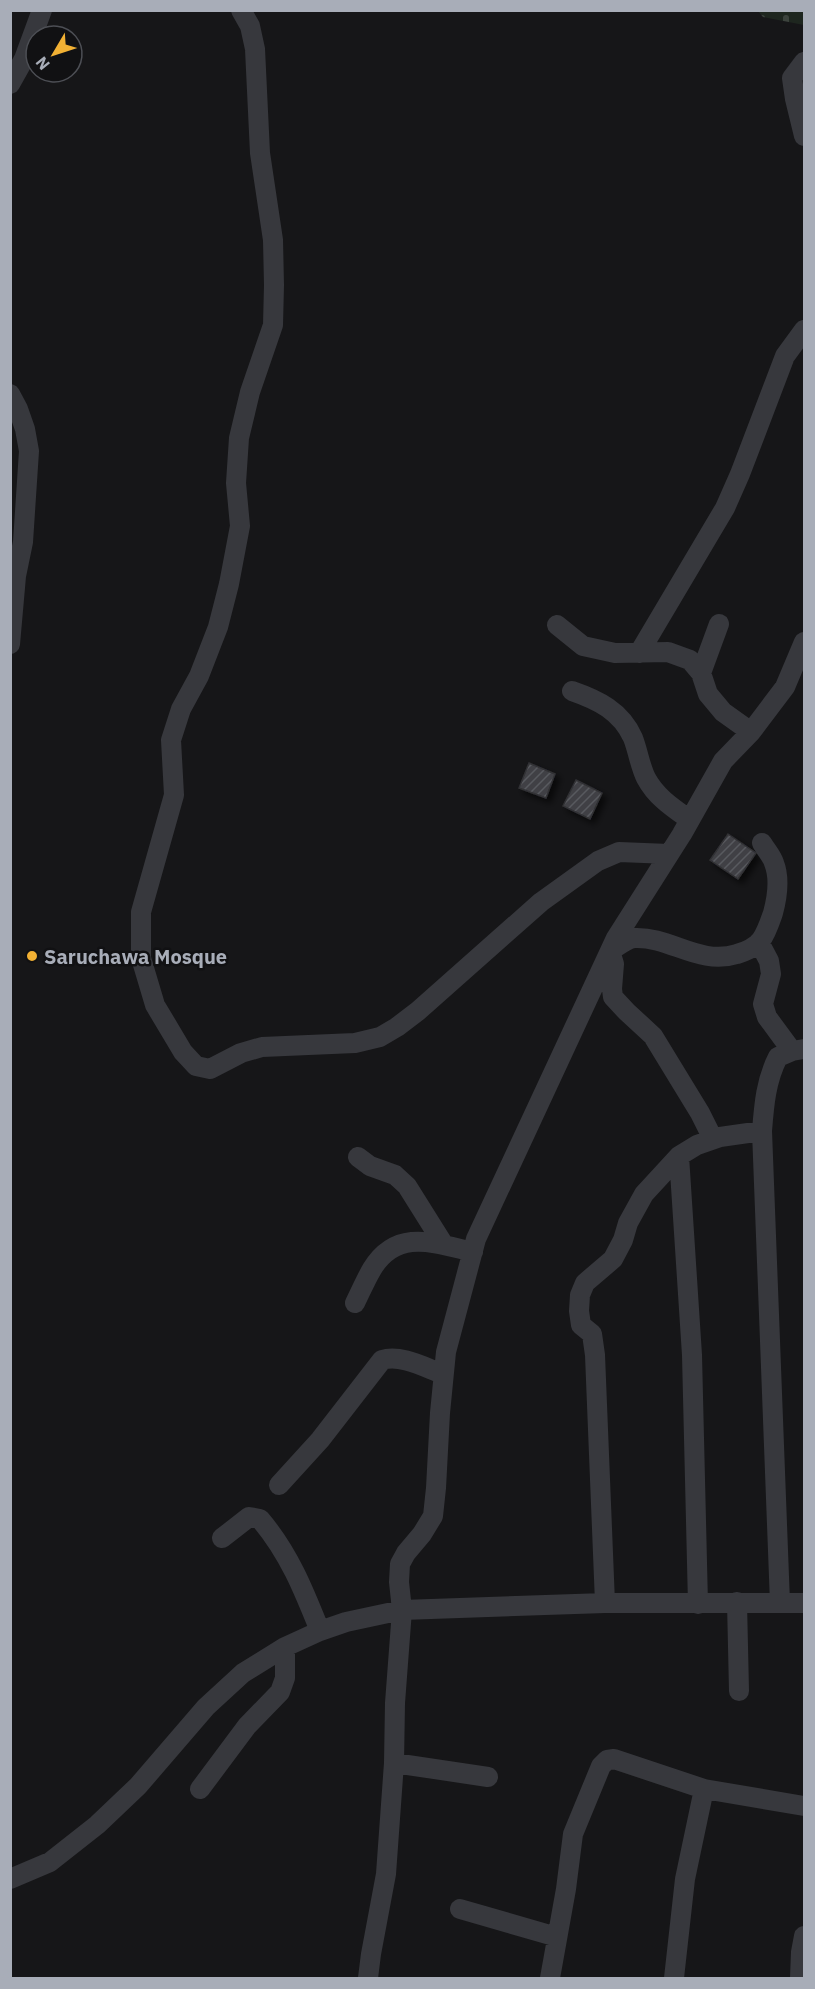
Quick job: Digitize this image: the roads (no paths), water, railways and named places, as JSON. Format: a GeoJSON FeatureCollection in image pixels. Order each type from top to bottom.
{"type":"FeatureCollection","features":[{"type":"Feature","properties":{"kind":"street"},"geometry":{"type":"LineString","coordinates":[[10,84],[24,59],[42,10]]}},
{"type":"Feature","properties":{"kind":"street"},"geometry":{"type":"LineString","coordinates":[[241,10],[249,26],[255,49],[260,153],[273,240],[273,325],[250,392],[239,438],[236,483],[240,526],[229,584],[218,627],[199,676],[181,709],[171,740],[174,795],[141,912],[141,958],[155,1005],[183,1052],[196,1066],[210,1069],[241,1053],[262,1047],[355,1043],[380,1037],[397,1028],[418,1011],[541,902],[598,861],[620,852],[669,854]]}},
{"type":"Feature","properties":{"kind":"street"},"geometry":{"type":"LineString","coordinates":[[804,62],[792,78],[804,136]]}},
{"type":"Feature","properties":{"kind":"street"},"geometry":{"type":"LineString","coordinates":[[639,652],[725,508],[785,356],[804,330]]}},
{"type":"Feature","properties":{"kind":"street"},"geometry":{"type":"LineString","coordinates":[[10,394],[25,429],[29,451],[23,542],[16,576],[10,644]]}},
{"type":"Feature","properties":{"kind":"street"},"geometry":{"type":"LineString","coordinates":[[10,464],[27,488]]}},
{"type":"Feature","properties":{"kind":"street"},"geometry":{"type":"LineString","coordinates":[[701,673],[719,624]]}},
{"type":"Feature","properties":{"kind":"street"},"geometry":{"type":"LineString","coordinates":[[557,625],[583,646],[615,653],[668,652],[690,660],[701,673],[708,694],[723,712],[751,732]]}},
{"type":"Feature","properties":{"kind":"street"},"geometry":{"type":"LineString","coordinates":[[368,1978],[386,1874],[402,1610],[400,1564],[433,1516],[446,1353],[476,1239],[616,938],[690,820],[723,761],[751,732],[785,687],[804,642]]}},
{"type":"Feature","properties":{"kind":"street"},"geometry":{"type":"LineString","coordinates":[[572,691],[600,701],[622,720],[632,738],[646,777],[658,795],[670,807],[690,820]]}},
{"type":"Feature","properties":{"kind":"street"},"geometry":{"type":"LineString","coordinates":[[610,951],[631,938],[658,941],[705,957],[729,957],[752,950],[766,935],[775,907],[778,881],[774,863],[762,843]]}},
{"type":"Feature","properties":{"kind":"street"},"geometry":{"type":"LineString","coordinates":[[759,942],[769,961],[771,974],[763,1004],[767,1017],[798,1050],[778,1057],[772,1069],[766,1091],[762,1131],[780,1603]]}},
{"type":"Feature","properties":{"kind":"street"},"geometry":{"type":"LineString","coordinates":[[610,951],[614,964],[613,997],[653,1036],[714,1139]]}},
{"type":"Feature","properties":{"kind":"street"},"geometry":{"type":"LineString","coordinates":[[605,1603],[595,1354],[592,1334],[581,1325],[580,1295],[585,1283],[613,1259],[623,1240],[628,1223],[644,1194],[679,1156],[697,1145],[714,1139],[762,1131]]}},
{"type":"Feature","properties":{"kind":"street"},"geometry":{"type":"LineString","coordinates":[[358,1156],[370,1166],[395,1175],[407,1186],[444,1245]]}},
{"type":"Feature","properties":{"kind":"street"},"geometry":{"type":"LineString","coordinates":[[679,1156],[692,1355],[698,1604]]}},
{"type":"Feature","properties":{"kind":"street"},"geometry":{"type":"LineString","coordinates":[[355,1302],[373,1268],[387,1250],[396,1245],[407,1241],[432,1242],[473,1252]]}},
{"type":"Feature","properties":{"kind":"street"},"geometry":{"type":"LineString","coordinates":[[279,1485],[320,1440],[382,1360],[389,1358],[407,1362],[443,1374]]}},
{"type":"Feature","properties":{"kind":"street"},"geometry":{"type":"LineString","coordinates":[[222,1538],[249,1517],[260,1520],[292,1564],[320,1631]]}},
{"type":"Feature","properties":{"kind":"street"},"geometry":{"type":"LineString","coordinates":[[736,1602],[739,1691]]}},
{"type":"Feature","properties":{"kind":"street"},"geometry":{"type":"LineString","coordinates":[[10,1879],[50,1862],[97,1825],[138,1786],[224,1689],[256,1664],[285,1647],[320,1631],[346,1622],[402,1610],[605,1603],[804,1603]]}},
{"type":"Feature","properties":{"kind":"street"},"geometry":{"type":"LineString","coordinates":[[200,1789],[247,1726],[280,1692],[285,1678],[285,1647]]}},
{"type":"Feature","properties":{"kind":"street"},"geometry":{"type":"LineString","coordinates":[[550,1978],[573,1834],[602,1766],[607,1760],[614,1759],[704,1789],[804,1806]]}},
{"type":"Feature","properties":{"kind":"street"},"geometry":{"type":"LineString","coordinates":[[394,1763],[488,1777]]}},
{"type":"Feature","properties":{"kind":"street"},"geometry":{"type":"LineString","coordinates":[[674,1978],[685,1879],[704,1789]]}},
{"type":"Feature","properties":{"kind":"street"},"geometry":{"type":"LineString","coordinates":[[460,1909],[557,1937]]}},
{"type":"Feature","properties":{"kind":"street"},"geometry":{"type":"LineString","coordinates":[[800,1978],[804,1936]]}},
{"type":"Feature","properties":{"kind":"place","name":"Saruchawa Mosque"},"geometry":{"type":"Point","coordinates":[32,956]}}]}
